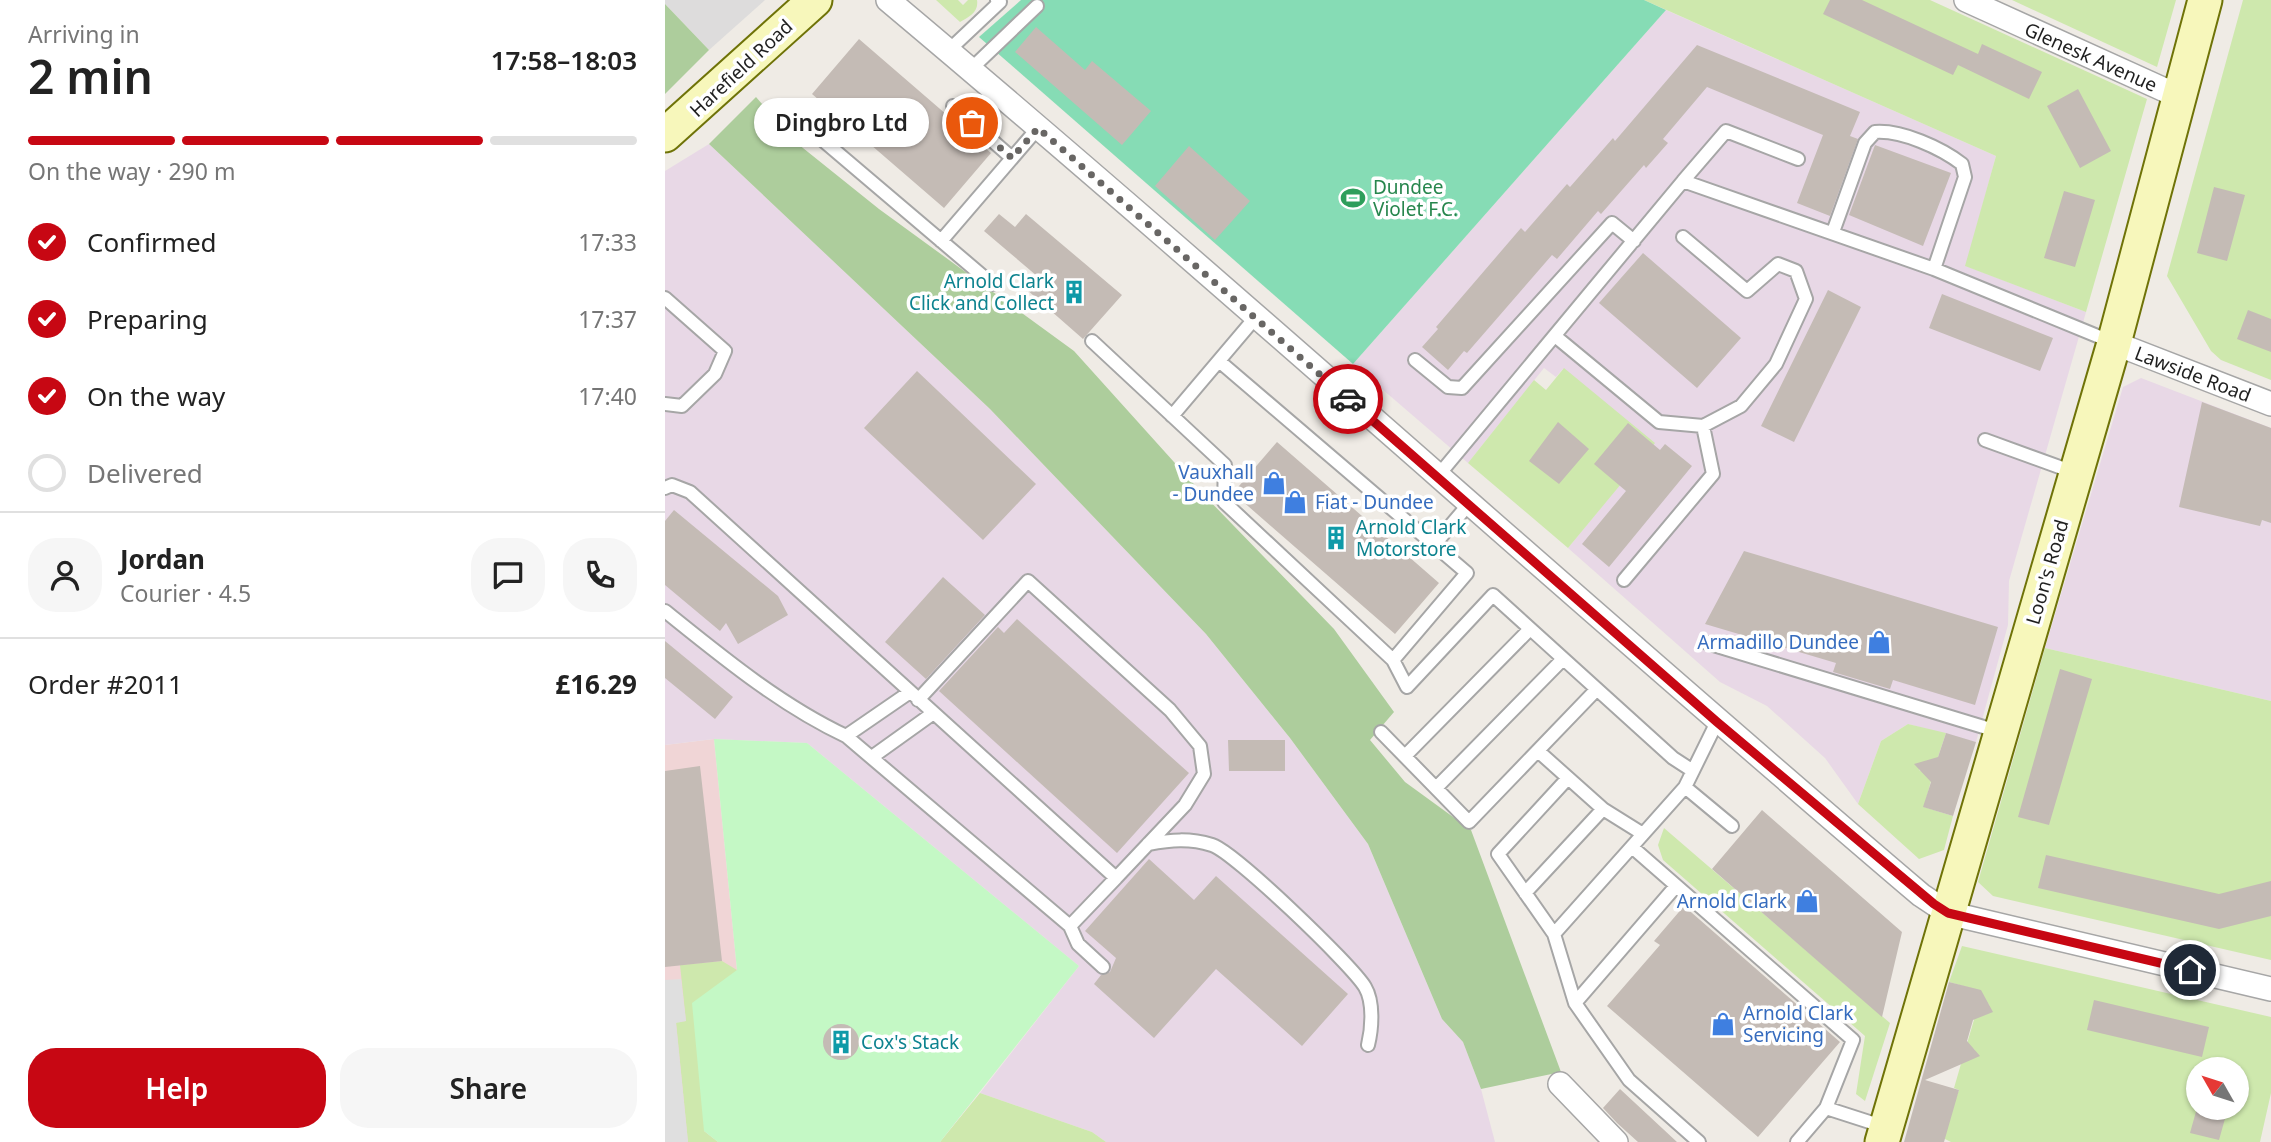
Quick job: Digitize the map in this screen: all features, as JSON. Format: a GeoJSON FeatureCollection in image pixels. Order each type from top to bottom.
{"type":"FeatureCollection","features":[{"type":"Feature","properties":{"kind":"street","name":"Harefield Road"},"geometry":{"type":"LineString","coordinates":[[669,132],[815,0]]}},
{"type":"Feature","properties":{"kind":"street"},"geometry":{"type":"LineString","coordinates":[[888,0],[1717,722],[1921,894],[1948,913],[2271,989]]}},
{"type":"Feature","properties":{"kind":"street","name":"Glenesk Avenue"},"geometry":{"type":"LineString","coordinates":[[1966,0],[2178,96]]}},
{"type":"Feature","properties":{"kind":"street","name":"Loon's Road"},"geometry":{"type":"LineString","coordinates":[[1884,1135],[2114,343],[2205,0]]}},
{"type":"Feature","properties":{"kind":"street","name":"Lawside Road"},"geometry":{"type":"LineString","coordinates":[[2114,343],[2271,404]]}},
{"type":"Feature","properties":{"kind":"street"},"geometry":{"type":"LineString","coordinates":[[1560,1084],[1616,1142]]}},
{"type":"Feature","properties":{"kind":"lane"},"geometry":{"type":"LineString","coordinates":[[948,51],[1000,2],[997,0]]}},
{"type":"Feature","properties":{"kind":"lane"},"geometry":{"type":"LineString","coordinates":[[970,69],[1037,6]]}},
{"type":"Feature","properties":{"kind":"lane"},"geometry":{"type":"LineString","coordinates":[[953,106],[1012,158]]}},
{"type":"Feature","properties":{"kind":"lane"},"geometry":{"type":"LineString","coordinates":[[806,126],[992,284]]}},
{"type":"Feature","properties":{"kind":"lane"},"geometry":{"type":"LineString","coordinates":[[941,241],[1038,128]]}},
{"type":"Feature","properties":{"kind":"lane"},"geometry":{"type":"LineString","coordinates":[[1437,477],[1726,131],[1798,159]]}},
{"type":"Feature","properties":{"kind":"lane"},"geometry":{"type":"LineString","coordinates":[[1833,232],[1865,143],[1875,132],[1890,131],[1953,157],[1962,164],[1965,177],[1934,269]]}},
{"type":"Feature","properties":{"kind":"lane"},"geometry":{"type":"LineString","coordinates":[[1683,181],[1934,269],[2114,343]]}},
{"type":"Feature","properties":{"kind":"lane"},"geometry":{"type":"LineString","coordinates":[[1415,360],[1448,387],[1462,388],[1612,223],[1634,241]]}},
{"type":"Feature","properties":{"kind":"lane"},"geometry":{"type":"LineString","coordinates":[[1555,336],[1659,422],[1703,426],[1741,406],[1776,364],[1806,299],[1796,271],[1778,264],[1747,291],[1683,237]]}},
{"type":"Feature","properties":{"kind":"lane"},"geometry":{"type":"LineString","coordinates":[[665,404],[682,406],[715,374],[725,351],[666,300]]}},
{"type":"Feature","properties":{"kind":"lane"},"geometry":{"type":"LineString","coordinates":[[1172,416],[1255,318]]}},
{"type":"Feature","properties":{"kind":"lane"},"geometry":{"type":"LineString","coordinates":[[1092,341],[1224,465],[1224,502],[1393,660],[1407,687],[1493,595],[1673,758],[1693,771]]}},
{"type":"Feature","properties":{"kind":"lane"},"geometry":{"type":"LineString","coordinates":[[1219,361],[1467,573],[1393,660]]}},
{"type":"Feature","properties":{"kind":"lane"},"geometry":{"type":"LineString","coordinates":[[1624,580],[1713,474],[1703,426]]}},
{"type":"Feature","properties":{"kind":"lane"},"geometry":{"type":"LineString","coordinates":[[1985,440],[2076,474]]}},
{"type":"Feature","properties":{"kind":"lane"},"geometry":{"type":"LineString","coordinates":[[665,488],[672,485],[690,492],[1116,878]]}},
{"type":"Feature","properties":{"kind":"lane"},"geometry":{"type":"LineString","coordinates":[[1434,545],[1468,505]]}},
{"type":"Feature","properties":{"kind":"lane"},"geometry":{"type":"LineString","coordinates":[[846,736],[914,696],[1027,581],[1170,710],[1200,746],[1204,774],[1185,805],[1070,926]]}},
{"type":"Feature","properties":{"kind":"lane"},"geometry":{"type":"LineString","coordinates":[[665,611],[725,659],[825,726],[846,736],[1070,926],[1078,944],[1103,967]]}},
{"type":"Feature","properties":{"kind":"lane"},"geometry":{"type":"LineString","coordinates":[[1405,757],[1530,629]]}},
{"type":"Feature","properties":{"kind":"lane"},"geometry":{"type":"LineString","coordinates":[[1707,643],[2000,732]]}},
{"type":"Feature","properties":{"kind":"lane"},"geometry":{"type":"LineString","coordinates":[[1436,788],[1563,659]]}},
{"type":"Feature","properties":{"kind":"lane"},"geometry":{"type":"LineString","coordinates":[[1381,732],[1469,822],[1597,690]]}},
{"type":"Feature","properties":{"kind":"lane"},"geometry":{"type":"LineString","coordinates":[[871,757],[932,714]]}},
{"type":"Feature","properties":{"kind":"lane"},"geometry":{"type":"LineString","coordinates":[[1554,934],[1685,787],[1717,722]]}},
{"type":"Feature","properties":{"kind":"lane"},"geometry":{"type":"LineString","coordinates":[[1538,751],[1603,809],[1643,834]]}},
{"type":"Feature","properties":{"kind":"lane"},"geometry":{"type":"LineString","coordinates":[[1568,778],[1498,854],[1554,934],[1575,1003],[1629,1080],[1699,1142]]}},
{"type":"Feature","properties":{"kind":"lane"},"geometry":{"type":"LineString","coordinates":[[1685,787],[1732,826]]}},
{"type":"Feature","properties":{"kind":"lane"},"geometry":{"type":"LineString","coordinates":[[1525,892],[1603,809]]}},
{"type":"Feature","properties":{"kind":"lane"},"geometry":{"type":"LineString","coordinates":[[1148,844],[1178,838],[1215,845],[1269,889],[1366,988],[1372,1029],[1368,1045]]}},
{"type":"Feature","properties":{"kind":"lane"},"geometry":{"type":"LineString","coordinates":[[1632,847],[1853,1040],[1826,1108],[1797,1142]]}},
{"type":"Feature","properties":{"kind":"lane"},"geometry":{"type":"LineString","coordinates":[[1575,1003],[1676,886]]}},
{"type":"Feature","properties":{"kind":"lane"},"geometry":{"type":"LineString","coordinates":[[1826,1108],[1884,1135]]}},
{"type":"Feature","properties":{"kind":"shaded area"},"geometry":{"type":"Polygon","coordinates":[[[665,0],[765,0],[709,50],[665,4],[665,0]]]}},
{"type":"Feature","properties":{"kind":"shaded area"},"geometry":{"type":"Polygon","coordinates":[[[1666,10],[1996,156],[1966,266],[2086,312],[2009,581],[2008,625],[1976,742],[1908,724],[1881,741],[1858,804],[1825,758],[1767,706],[1720,682],[1568,548],[1654,443],[1563,369],[1556,377],[1544,368],[1468,463],[1353,364],[1666,10]]]}},
{"type":"Feature","properties":{"kind":"shaded area"},"geometry":{"type":"Polygon","coordinates":[[[709,144],[990,409],[1206,634],[1290,738],[1368,844],[1442,1019],[1463,1042],[1481,1089],[1495,1142],[1106,1142],[1092,1132],[980,1093],[1079,966],[807,743],[714,739],[665,745],[665,171],[709,144]]]}},
{"type":"Feature","properties":{"kind":"shaded area"},"geometry":{"type":"Polygon","coordinates":[[[2141,378],[2271,428],[2271,701],[2045,648],[2123,387],[2141,378]]]}},
{"type":"Feature","properties":{"kind":"shaded area"},"geometry":{"type":"Polygon","coordinates":[[[714,739],[737,970],[704,1131],[718,1142],[665,1142],[665,745],[714,739]]]}},
{"type":"Feature","properties":{"kind":"shaded area"},"geometry":{"type":"Polygon","coordinates":[[[681,979],[686,1021],[676,1023],[688,1142],[665,1142],[665,980],[681,979]]]}},
{"type":"Feature","properties":{"kind":"green space"},"geometry":{"type":"Polygon","coordinates":[[[936,0],[958,0],[963,5],[968,0],[977,0],[977,4],[973,14],[960,22],[936,0]]]}},
{"type":"Feature","properties":{"kind":"green space"},"geometry":{"type":"Polygon","coordinates":[[[1021,0],[1644,0],[1666,10],[1353,364],[979,37],[1021,0]]]}},
{"type":"Feature","properties":{"kind":"green space"},"geometry":{"type":"Polygon","coordinates":[[[1644,0],[1930,0],[2147,99],[2086,312],[1965,266],[1996,156],[1644,0]]]}},
{"type":"Feature","properties":{"kind":"green space"},"geometry":{"type":"Polygon","coordinates":[[[2012,0],[2176,0],[2157,67],[2012,0]]]}},
{"type":"Feature","properties":{"kind":"green space"},"geometry":{"type":"Polygon","coordinates":[[[2243,0],[2271,0],[2271,380],[2221,360],[2211,351],[2167,276],[2243,0]]]}},
{"type":"Feature","properties":{"kind":"green space"},"geometry":{"type":"Polygon","coordinates":[[[665,4],[709,50],[665,94],[665,4]]]}},
{"type":"Feature","properties":{"kind":"green space"},"geometry":{"type":"Polygon","coordinates":[[[756,97],[793,140],[879,209],[1074,351],[1201,492],[1334,629],[1394,712],[1370,740],[1405,782],[1471,830],[1561,1072],[1481,1089],[1463,1042],[1442,1019],[1368,844],[1290,738],[1206,634],[990,409],[709,144],[756,97]]]}},
{"type":"Feature","properties":{"kind":"green space"},"geometry":{"type":"Polygon","coordinates":[[[1564,368],[1655,443],[1568,548],[1468,463],[1534,380],[1546,390],[1564,368]]]}},
{"type":"Feature","properties":{"kind":"green space"},"geometry":{"type":"Polygon","coordinates":[[[2045,648],[2271,701],[2271,960],[1993,896],[1978,882],[2045,648]]]}},
{"type":"Feature","properties":{"kind":"green space"},"geometry":{"type":"Polygon","coordinates":[[[1908,724],[1946,733],[1936,763],[1920,766],[1919,770],[1932,777],[1924,807],[1953,816],[1944,850],[1919,859],[1858,804],[1881,741],[1908,724]]]}},
{"type":"Feature","properties":{"kind":"green space"},"geometry":{"type":"Polygon","coordinates":[[[714,739],[807,743],[1079,966],[940,1142],[718,1142],[704,1131],[692,1003],[737,970],[714,739]]]}},
{"type":"Feature","properties":{"kind":"green space"},"geometry":{"type":"Polygon","coordinates":[[[1664,828],[1890,1023],[1865,1101],[1856,1094],[1865,1036],[1663,860],[1658,845],[1664,828]]]}},
{"type":"Feature","properties":{"kind":"green space"},"geometry":{"type":"Polygon","coordinates":[[[1962,946],[2271,1017],[2271,1093],[2260,1142],[1951,1142],[1941,1137],[1959,1090],[1954,1088],[1963,1057],[1976,1055],[1974,1049],[1966,1047],[1976,1013],[1985,1015],[1990,1011],[1989,1004],[1979,1001],[1981,991],[1949,982],[1962,946]]]}},
{"type":"Feature","properties":{"kind":"green space"},"geometry":{"type":"Polygon","coordinates":[[[722,961],[737,970],[704,1131],[718,1142],[688,1142],[676,1022],[686,1021],[680,965],[722,961]]]}},
{"type":"Feature","properties":{"kind":"green space"},"geometry":{"type":"Polygon","coordinates":[[[980,1093],[1092,1132],[1106,1142],[940,1142],[980,1093]]]}},
{"type":"Feature","properties":{"kind":"building"},"geometry":{"type":"Polygon","coordinates":[[[1830,0],[1862,0],[1978,54],[1982,44],[2042,72],[2029,99],[1958,65],[1953,75],[1823,14],[1830,0]]]}},
{"type":"Feature","properties":{"kind":"building"},"geometry":{"type":"Polygon","coordinates":[[[1036,27],[1085,70],[1092,61],[1151,111],[1122,145],[1015,52],[1036,27]]]}},
{"type":"Feature","properties":{"kind":"building"},"geometry":{"type":"Polygon","coordinates":[[[859,39],[991,153],[944,208],[812,94],[859,39]]]}},
{"type":"Feature","properties":{"kind":"building"},"geometry":{"type":"Polygon","coordinates":[[[1697,45],[1860,112],[1850,136],[1858,139],[1830,216],[1797,203],[1823,135],[1707,87],[1663,139],[1668,143],[1646,168],[1644,165],[1601,214],[1598,211],[1557,259],[1552,255],[1467,353],[1464,351],[1448,370],[1422,347],[1438,329],[1436,327],[1521,228],[1525,232],[1567,184],[1570,187],[1613,138],[1615,141],[1697,45]]]}},
{"type":"Feature","properties":{"kind":"building"},"geometry":{"type":"Polygon","coordinates":[[[2078,89],[2111,151],[2080,168],[2047,106],[2078,89]]]}},
{"type":"Feature","properties":{"kind":"building"},"geometry":{"type":"Polygon","coordinates":[[[1875,145],[1951,173],[1923,246],[1849,215],[1875,145]]]}},
{"type":"Feature","properties":{"kind":"building"},"geometry":{"type":"Polygon","coordinates":[[[1189,146],[1250,201],[1215,240],[1155,186],[1189,146]]]}},
{"type":"Feature","properties":{"kind":"building"},"geometry":{"type":"Polygon","coordinates":[[[2214,187],[2245,195],[2227,261],[2197,253],[2214,187]]]}},
{"type":"Feature","properties":{"kind":"building"},"geometry":{"type":"Polygon","coordinates":[[[2064,191],[2095,200],[2075,267],[2044,258],[2064,191]]]}},
{"type":"Feature","properties":{"kind":"building","name":"Arnold Clark Click and Collect"},"geometry":{"type":"Polygon","coordinates":[[[999,214],[1015,227],[1026,214],[1122,295],[1083,339],[1026,289],[1037,276],[984,231],[999,214]]]}},
{"type":"Feature","properties":{"kind":"building"},"geometry":{"type":"Polygon","coordinates":[[[1643,253],[1741,338],[1697,388],[1599,303],[1643,253]]]}},
{"type":"Feature","properties":{"kind":"building"},"geometry":{"type":"Polygon","coordinates":[[[1828,290],[1861,307],[1794,442],[1761,426],[1828,290]]]}},
{"type":"Feature","properties":{"kind":"building"},"geometry":{"type":"Polygon","coordinates":[[[1942,294],[2053,338],[2040,371],[1929,328],[1942,294]]]}},
{"type":"Feature","properties":{"kind":"building"},"geometry":{"type":"Polygon","coordinates":[[[2248,310],[2271,319],[2271,352],[2237,339],[2248,310]]]}},
{"type":"Feature","properties":{"kind":"building"},"geometry":{"type":"Polygon","coordinates":[[[917,371],[1036,484],[983,540],[864,428],[917,371]]]}},
{"type":"Feature","properties":{"kind":"building"},"geometry":{"type":"Polygon","coordinates":[[[2202,402],[2271,428],[2271,523],[2262,520],[2260,526],[2179,507],[2202,402]]]}},
{"type":"Feature","properties":{"kind":"building"},"geometry":{"type":"Polygon","coordinates":[[[1558,422],[1589,449],[1559,484],[1529,461],[1558,422]]]}},
{"type":"Feature","properties":{"kind":"building"},"geometry":{"type":"Polygon","coordinates":[[[1628,423],[1660,450],[1665,444],[1692,466],[1609,567],[1582,544],[1626,491],[1594,464],[1628,423]]]}},
{"type":"Feature","properties":{"kind":"building","name":"Arnold Clark Motorstore"},"geometry":{"type":"Polygon","coordinates":[[[1277,442],[1439,583],[1395,634],[1233,493],[1277,442]]]}},
{"type":"Feature","properties":{"kind":"building"},"geometry":{"type":"Polygon","coordinates":[[[674,510],[778,596],[788,615],[738,644],[726,623],[720,631],[665,585],[665,521],[674,510]]]}},
{"type":"Feature","properties":{"kind":"building","name":"Armadillo Dundee"},"geometry":{"type":"Polygon","coordinates":[[[1744,551],[1998,627],[1975,705],[1893,680],[1890,689],[1833,672],[1836,663],[1705,624],[1744,551]]]}},
{"type":"Feature","properties":{"kind":"building"},"geometry":{"type":"Polygon","coordinates":[[[943,577],[985,615],[926,679],[885,642],[943,577]]]}},
{"type":"Feature","properties":{"kind":"building"},"geometry":{"type":"Polygon","coordinates":[[[1017,619],[1189,773],[1117,853],[939,691],[998,627],[1004,633],[1017,619]]]}},
{"type":"Feature","properties":{"kind":"building"},"geometry":{"type":"Polygon","coordinates":[[[665,641],[733,697],[715,719],[665,678],[665,641]]]}},
{"type":"Feature","properties":{"kind":"building"},"geometry":{"type":"Polygon","coordinates":[[[2060,669],[2092,679],[2049,825],[2018,817],[2060,669]]]}},
{"type":"Feature","properties":{"kind":"building"},"geometry":{"type":"Polygon","coordinates":[[[1946,733],[1976,742],[1953,816],[1923,807],[1931,782],[1914,764],[1938,757],[1946,733]]]}},
{"type":"Feature","properties":{"kind":"building"},"geometry":{"type":"Polygon","coordinates":[[[1228,740],[1285,740],[1285,771],[1229,771],[1228,740]]]}},
{"type":"Feature","properties":{"kind":"building"},"geometry":{"type":"Polygon","coordinates":[[[700,766],[722,961],[665,967],[665,771],[700,766]]]}},
{"type":"Feature","properties":{"kind":"building","name":"Arnold Clark"},"geometry":{"type":"Polygon","coordinates":[[[1762,810],[1902,932],[1882,1017],[1712,869],[1762,810]]]}},
{"type":"Feature","properties":{"kind":"building"},"geometry":{"type":"Polygon","coordinates":[[[2046,855],[2219,894],[2271,881],[2271,916],[2219,929],[2038,888],[2046,855]]]}},
{"type":"Feature","properties":{"kind":"building"},"geometry":{"type":"Polygon","coordinates":[[[1149,859],[1194,900],[1216,876],[1348,994],[1302,1046],[1216,969],[1154,1038],[1094,984],[1101,975],[1110,972],[1116,958],[1085,931],[1149,859]]]}},
{"type":"Feature","properties":{"kind":"building","name":"Arnold Clark Servicing"},"geometry":{"type":"Polygon","coordinates":[[[1684,906],[1840,1042],[1758,1137],[1607,1006],[1660,945],[1654,941],[1684,906]]]}},
{"type":"Feature","properties":{"kind":"building"},"geometry":{"type":"Polygon","coordinates":[[[1949,982],[1981,990],[1993,1012],[1973,1020],[1967,1041],[1980,1056],[1925,1080],[1959,1090],[1944,1142],[1904,1142],[1949,982]]]}},
{"type":"Feature","properties":{"kind":"building"},"geometry":{"type":"Polygon","coordinates":[[[2094,1000],[2209,1027],[2202,1057],[2087,1030],[2094,1000]]]}},
{"type":"Feature","properties":{"kind":"building","name":"Cox's Stack"},"geometry":{"type":"Polygon","coordinates":[[[841,1024],[854,1029],[859,1042],[854,1055],[841,1060],[828,1055],[823,1042],[828,1029],[841,1024]]]}},
{"type":"Feature","properties":{"kind":"building"},"geometry":{"type":"Polygon","coordinates":[[[1620,1089],[1677,1142],[1638,1142],[1617,1123],[1603,1108],[1620,1089]]]}},
{"type":"Feature","properties":{"kind":"building"},"geometry":{"type":"Polygon","coordinates":[[[2194,1120],[2225,1120],[2219,1140],[2190,1133],[2194,1120]]]}},
{"type":"Feature","properties":{"kind":"way so far"},"geometry":{"type":"LineString","coordinates":[[972,123],[1012,158],[1038,128],[1348,399]]}},
{"type":"Feature","properties":{"kind":"place","name":"Dingbro Ltd"},"geometry":{"type":"Point","coordinates":[972,123]}},
{"type":"Feature","properties":{"kind":"place","name":"Dundee Violet F.C."},"geometry":{"type":"Point","coordinates":[1353,198]}},
{"type":"Feature","properties":{"kind":"place","name":"Arnold Clark Click and Collect"},"geometry":{"type":"Point","coordinates":[1074,292]}},
{"type":"Feature","properties":{"kind":"place","name":"Vauxhall - Dundee"},"geometry":{"type":"Point","coordinates":[1274,483]}},
{"type":"Feature","properties":{"kind":"place","name":"Fiat - Dundee"},"geometry":{"type":"Point","coordinates":[1295,502]}},
{"type":"Feature","properties":{"kind":"place","name":"Arnold Clark Motorstore"},"geometry":{"type":"Point","coordinates":[1336,538]}},
{"type":"Feature","properties":{"kind":"place","name":"Armadillo Dundee"},"geometry":{"type":"Point","coordinates":[1879,642]}},
{"type":"Feature","properties":{"kind":"place","name":"Arnold Clark"},"geometry":{"type":"Point","coordinates":[1807,901]}},
{"type":"Feature","properties":{"kind":"place","name":"Arnold Clark Servicing"},"geometry":{"type":"Point","coordinates":[1723,1024]}},
{"type":"Feature","properties":{"kind":"place","name":"Cox's Stack"},"geometry":{"type":"Point","coordinates":[841,1042]}},
{"type":"Feature","properties":{"kind":"route"},"geometry":{"type":"LineString","coordinates":[[1348,399],[1717,722],[1934,904],[1948,913],[2190,970]]}}]}
